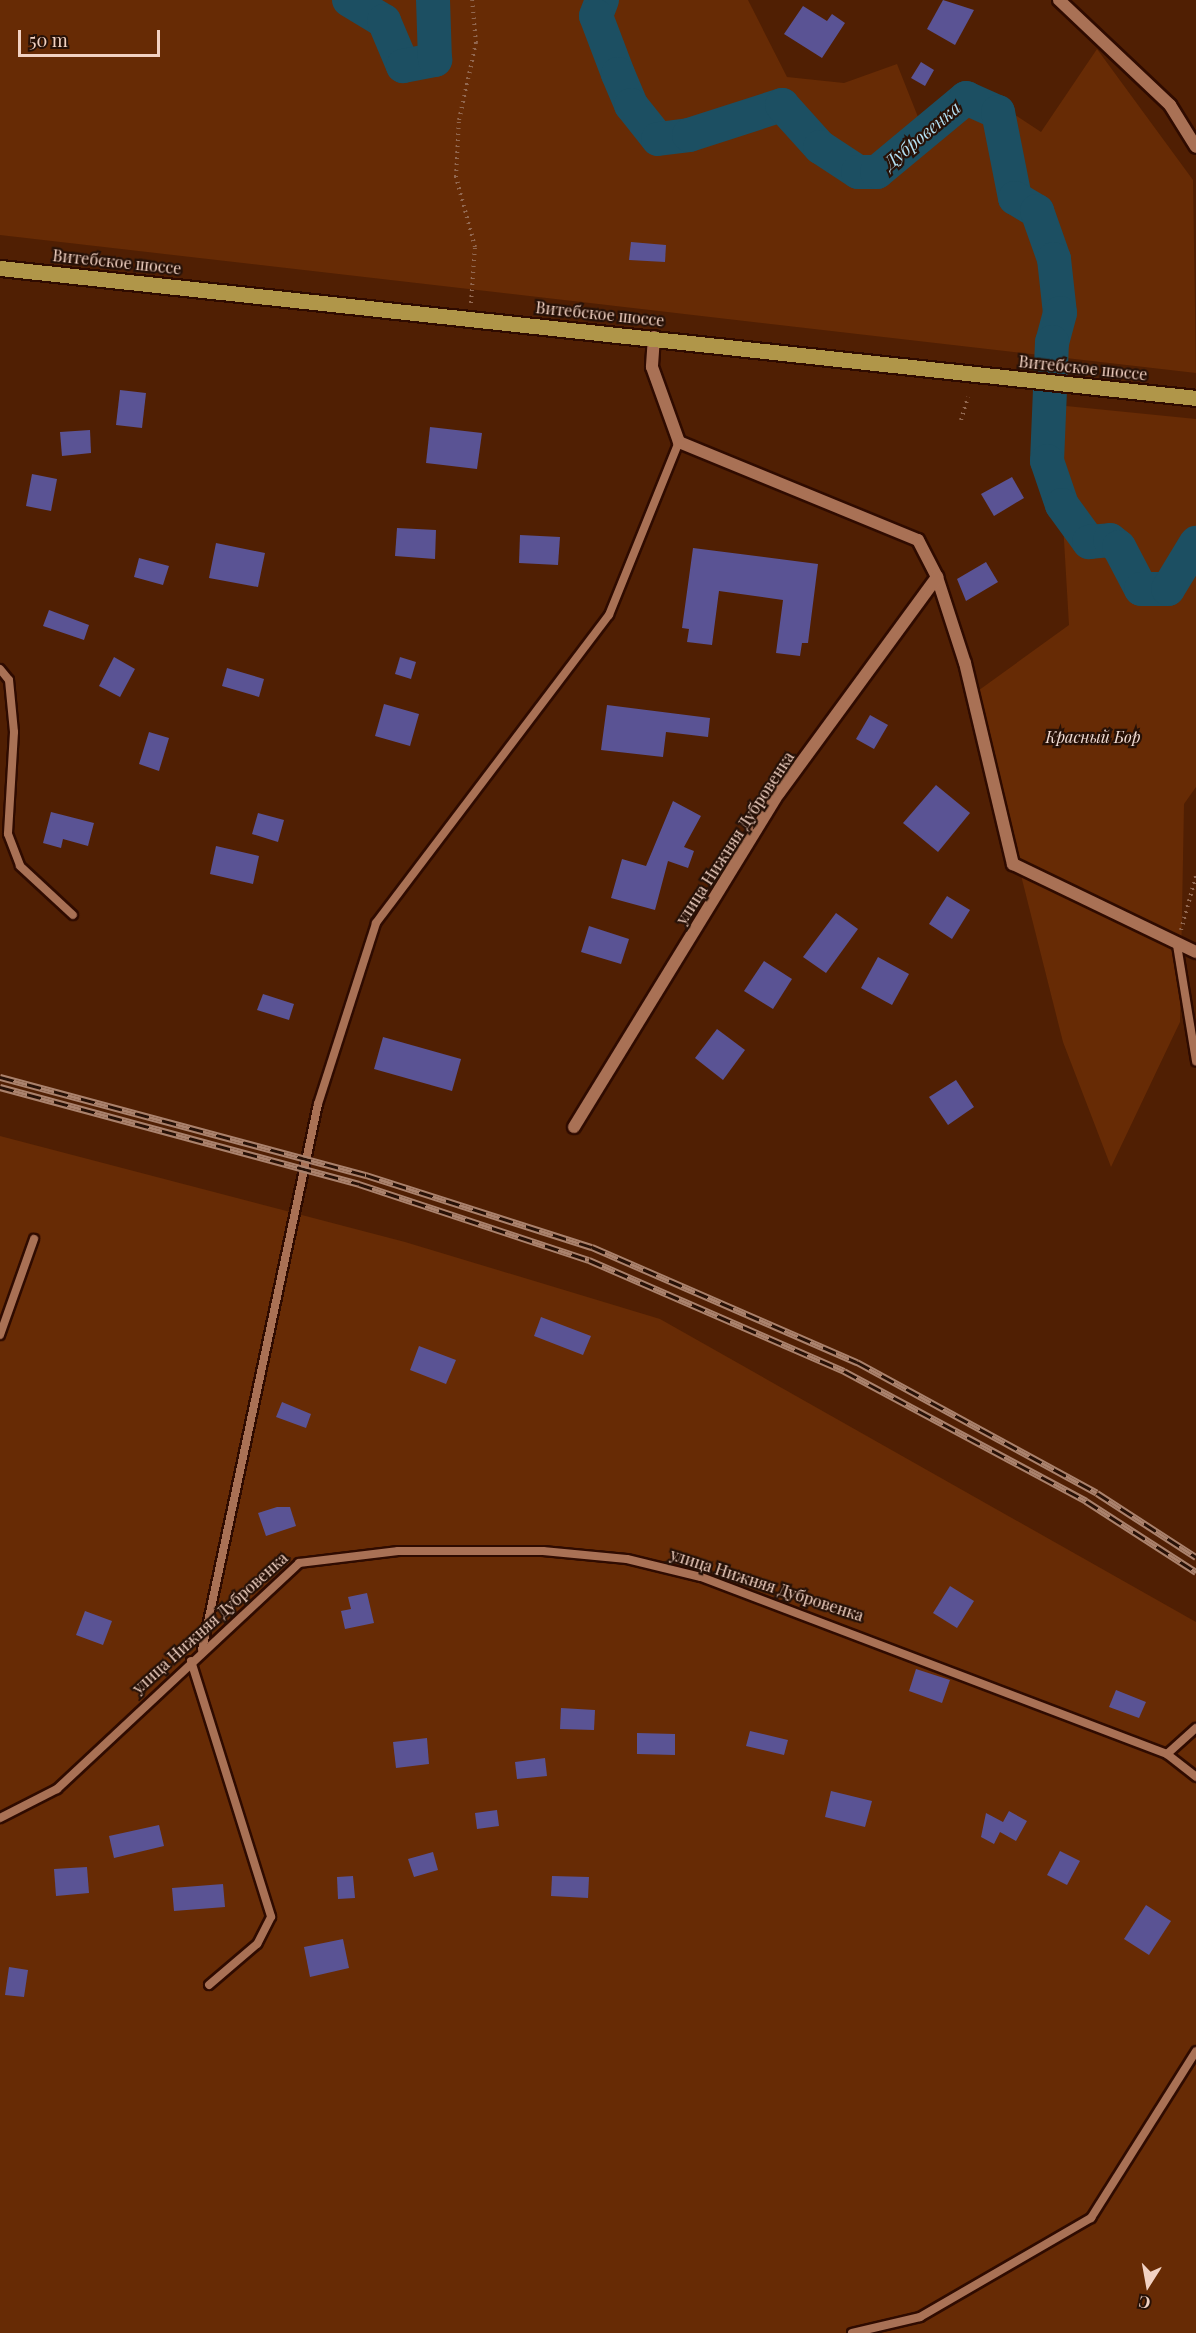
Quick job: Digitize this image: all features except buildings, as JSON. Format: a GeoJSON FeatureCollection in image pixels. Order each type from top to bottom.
{"type":"FeatureCollection","features":[{"type":"Feature","properties":{"kind":"main road","name":"Витебское шоссе"},"geometry":{"type":"LineString","coordinates":[[0,268],[1196,398]]}},
{"type":"Feature","properties":{"kind":"street"},"geometry":{"type":"LineString","coordinates":[[1059,0],[1170,105],[1196,147]]}},
{"type":"Feature","properties":{"kind":"street"},"geometry":{"type":"LineString","coordinates":[[654,338],[652,367],[679,442],[918,540],[937,577],[965,663],[1012,864],[1177,945],[1196,952]]}},
{"type":"Feature","properties":{"kind":"street","name":"улица Нижняя Дубровенка"},"geometry":{"type":"LineString","coordinates":[[574,1127],[779,794],[937,577]]}},
{"type":"Feature","properties":{"kind":"lane"},"geometry":{"type":"LineString","coordinates":[[202,1650],[318,1104],[376,923],[609,615],[679,442]]}},
{"type":"Feature","properties":{"kind":"lane"},"geometry":{"type":"LineString","coordinates":[[0,669],[9,681],[14,732],[8,834],[20,866],[73,915]]}},
{"type":"Feature","properties":{"kind":"lane"},"geometry":{"type":"LineString","coordinates":[[1177,945],[1196,1061]]}},
{"type":"Feature","properties":{"kind":"lane"},"geometry":{"type":"LineString","coordinates":[[0,1335],[34,1239]]}},
{"type":"Feature","properties":{"kind":"lane","name":"улица Нижняя Дубровенка"},"geometry":{"type":"LineString","coordinates":[[0,1818],[57,1788],[202,1650],[299,1563],[398,1551],[543,1551],[627,1559],[701,1578],[856,1632],[1167,1754],[1196,1777]]}},
{"type":"Feature","properties":{"kind":"lane"},"geometry":{"type":"LineString","coordinates":[[191,1661],[271,1917],[257,1944],[209,1985]]}},
{"type":"Feature","properties":{"kind":"lane"},"geometry":{"type":"LineString","coordinates":[[1167,1754],[1196,1728]]}},
{"type":"Feature","properties":{"kind":"lane"},"geometry":{"type":"LineString","coordinates":[[852,2333],[920,2317],[1091,2218],[1196,2051]]}},
{"type":"Feature","properties":{"kind":"path"},"geometry":{"type":"LineString","coordinates":[[470,318],[475,247],[456,177],[459,120],[477,43],[472,0]]}},
{"type":"Feature","properties":{"kind":"path"},"geometry":{"type":"LineString","coordinates":[[961,420],[968,397]]}},
{"type":"Feature","properties":{"kind":"path"},"geometry":{"type":"LineString","coordinates":[[1177,945],[1196,876]]}},
{"type":"Feature","properties":{"kind":"green space"},"geometry":{"type":"Polygon","coordinates":[[[0,0],[748,0],[787,77],[844,83],[897,64],[918,117],[971,86],[1041,132],[1097,49],[1193,180],[1196,373],[0,235],[0,0]]]}},
{"type":"Feature","properties":{"kind":"green space","name":"Красный Бор"},"geometry":{"type":"Polygon","coordinates":[[[1056,405],[1196,419],[1196,787],[1184,804],[1180,1022],[1111,1167],[1063,1042],[975,693],[1069,625],[1056,405]]]}},
{"type":"Feature","properties":{"kind":"green space"},"geometry":{"type":"Polygon","coordinates":[[[0,1136],[405,1242],[660,1319],[1196,1622],[1196,2333],[0,2333],[0,1136]]]}},
{"type":"Feature","properties":{"kind":"waterway","name":"Дубровенка"},"geometry":{"type":"LineString","coordinates":[[349,0],[384,21],[403,66],[435,60],[433,0]]}},
{"type":"Feature","properties":{"kind":"waterway","name":"Дубровенка"},"geometry":{"type":"LineString","coordinates":[[602,0],[596,16],[618,74],[631,105],[658,139],[689,135],[782,105],[820,147],[858,172],[877,172],[966,98],[998,112],[1015,198],[1037,211],[1054,259],[1060,313],[1052,342],[1047,461],[1062,505],[1089,542],[1110,540],[1119,547],[1141,589],[1168,589],[1196,543]]}},
{"type":"Feature","properties":{"kind":"railway"},"geometry":{"type":"LineString","coordinates":[[0,1077],[366,1175],[592,1247],[857,1362],[1097,1493],[1196,1557]]}},
{"type":"Feature","properties":{"kind":"railway"},"geometry":{"type":"LineString","coordinates":[[0,1087],[359,1184],[589,1260],[844,1371],[1086,1501],[1196,1572]]}}]}
